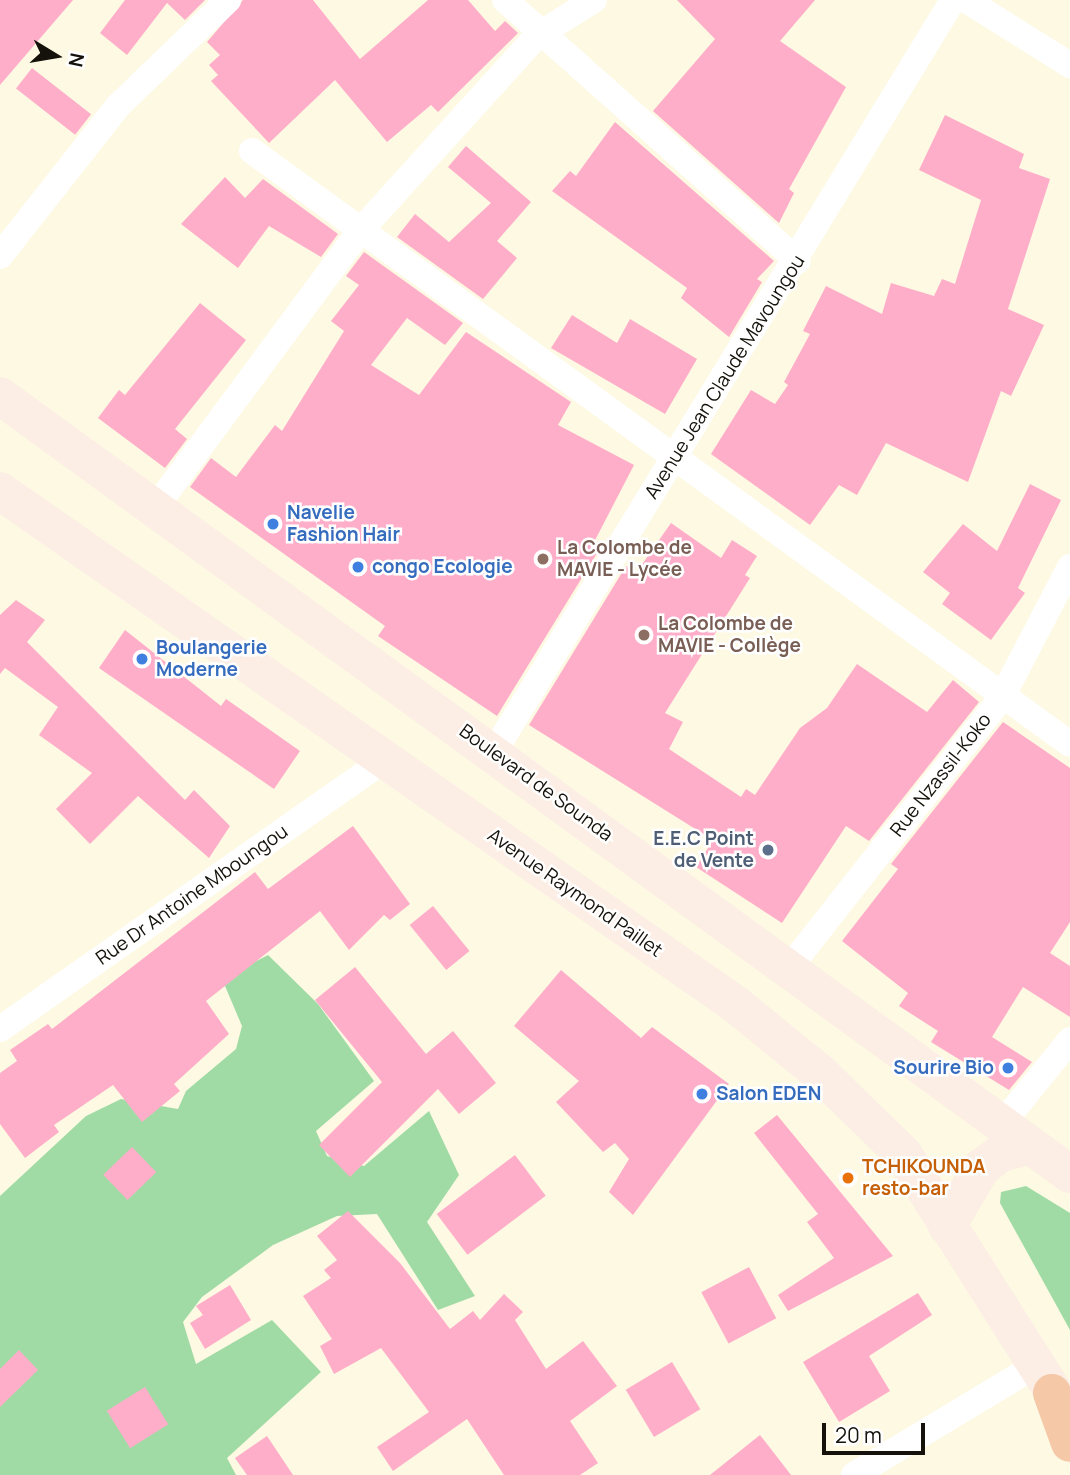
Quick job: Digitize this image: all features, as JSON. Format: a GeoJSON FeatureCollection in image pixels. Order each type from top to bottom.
{"type":"FeatureCollection","features":[{"type":"Feature","properties":{"kind":"highway"},"geometry":{"type":"LineString","coordinates":[[1052,1392],[1070,1443]]}},
{"type":"Feature","properties":{"kind":"main road","name":"Boulevard de Sounda"},"geometry":{"type":"LineString","coordinates":[[0,396],[494,752],[1070,1174]]}},
{"type":"Feature","properties":{"kind":"main road","name":"Avenue Raymond Paillet"},"geometry":{"type":"LineString","coordinates":[[0,491],[735,1004],[820,1073],[903,1154],[1052,1392]]}},
{"type":"Feature","properties":{"kind":"main road"},"geometry":{"type":"LineString","coordinates":[[947,1226],[982,1167],[1001,1153],[1016,1135]]}},
{"type":"Feature","properties":{"kind":"street"},"geometry":{"type":"LineString","coordinates":[[0,256],[118,106],[228,0]]}},
{"type":"Feature","properties":{"kind":"street"},"geometry":{"type":"LineString","coordinates":[[505,0],[538,34],[799,261]]}},
{"type":"Feature","properties":{"kind":"street"},"geometry":{"type":"LineString","coordinates":[[155,508],[360,231],[538,34],[594,0]]}},
{"type":"Feature","properties":{"kind":"street","name":"Avenue Jean Claude Mavoungou"},"geometry":{"type":"LineString","coordinates":[[494,752],[676,455],[799,261],[953,0]]}},
{"type":"Feature","properties":{"kind":"street"},"geometry":{"type":"LineString","coordinates":[[966,0],[1070,65]]}},
{"type":"Feature","properties":{"kind":"street"},"geometry":{"type":"LineString","coordinates":[[252,151],[676,455],[1001,699],[1070,744]]}},
{"type":"Feature","properties":{"kind":"street","name":"Rue Nzassil-Koko"},"geometry":{"type":"LineString","coordinates":[[789,968],[1001,699],[1070,567]]}},
{"type":"Feature","properties":{"kind":"street","name":"Rue Dr Antoine Mboungou"},"geometry":{"type":"LineString","coordinates":[[0,1029],[384,761]]}},
{"type":"Feature","properties":{"kind":"street"},"geometry":{"type":"LineString","coordinates":[[1016,1135],[1070,1040]]}},
{"type":"Feature","properties":{"kind":"street"},"geometry":{"type":"LineString","coordinates":[[854,1475],[1052,1392]]}},
{"type":"Feature","properties":{"kind":"green space"},"geometry":{"type":"Polygon","coordinates":[[[268,955],[318,1004],[374,1081],[316,1131],[327,1156],[364,1166],[429,1111],[459,1175],[427,1222],[475,1296],[438,1310],[377,1214],[337,1216],[273,1245],[202,1297],[183,1322],[196,1364],[272,1320],[321,1372],[227,1458],[236,1475],[0,1475],[0,1196],[86,1116],[121,1099],[178,1109],[186,1091],[236,1049],[242,1026],[222,979],[268,955]]]}},
{"type":"Feature","properties":{"kind":"green space"},"geometry":{"type":"Polygon","coordinates":[[[1026,1186],[1070,1213],[1070,1330],[1000,1203],[1001,1192],[1026,1186]]]}},
{"type":"Feature","properties":{"kind":"building"},"geometry":{"type":"Polygon","coordinates":[[[0,0],[73,0],[0,85],[0,0]]]}},
{"type":"Feature","properties":{"kind":"building"},"geometry":{"type":"Polygon","coordinates":[[[125,0],[205,0],[185,20],[167,3],[127,55],[100,33],[125,0]]]}},
{"type":"Feature","properties":{"kind":"building"},"geometry":{"type":"Polygon","coordinates":[[[243,0],[313,0],[360,59],[428,0],[468,0],[495,31],[505,21],[518,33],[438,112],[431,105],[387,142],[335,80],[269,143],[211,81],[218,75],[209,65],[220,55],[207,42],[243,0]]]}},
{"type":"Feature","properties":{"kind":"building"},"geometry":{"type":"Polygon","coordinates":[[[677,0],[815,0],[780,41],[846,87],[789,189],[794,193],[779,223],[653,111],[715,39],[677,0]]]}},
{"type":"Feature","properties":{"kind":"building"},"geometry":{"type":"Polygon","coordinates":[[[32,68],[91,114],[75,135],[16,88],[32,68]]]}},
{"type":"Feature","properties":{"kind":"building"},"geometry":{"type":"Polygon","coordinates":[[[945,115],[1024,154],[1019,168],[1050,179],[1008,309],[1044,325],[1011,396],[1001,391],[968,482],[886,443],[857,495],[839,485],[810,525],[711,454],[751,390],[775,404],[788,385],[784,382],[810,334],[803,331],[826,286],[882,314],[891,283],[934,296],[942,279],[955,284],[981,200],[919,170],[945,115]]]}},
{"type":"Feature","properties":{"kind":"building"},"geometry":{"type":"Polygon","coordinates":[[[615,122],[774,261],[757,279],[762,282],[729,337],[681,298],[687,288],[552,191],[570,171],[576,176],[615,122]]]}},
{"type":"Feature","properties":{"kind":"building"},"geometry":{"type":"Polygon","coordinates":[[[466,146],[531,202],[497,241],[517,258],[483,299],[397,237],[415,214],[449,242],[491,203],[448,167],[466,146]]]}},
{"type":"Feature","properties":{"kind":"building"},"geometry":{"type":"Polygon","coordinates":[[[225,177],[245,198],[263,179],[338,234],[321,257],[269,226],[238,268],[181,224],[225,177]]]}},
{"type":"Feature","properties":{"kind":"building"},"geometry":{"type":"Polygon","coordinates":[[[364,252],[463,323],[445,345],[407,318],[371,365],[419,395],[466,332],[571,402],[558,425],[634,465],[592,546],[599,550],[497,716],[378,636],[385,626],[190,487],[211,458],[236,477],[275,425],[282,431],[344,331],[331,321],[359,285],[346,276],[364,252]]]}},
{"type":"Feature","properties":{"kind":"building"},"geometry":{"type":"Polygon","coordinates":[[[200,303],[246,340],[175,429],[187,439],[165,468],[98,418],[119,390],[125,395],[200,303]]]}},
{"type":"Feature","properties":{"kind":"building"},"geometry":{"type":"Polygon","coordinates":[[[572,315],[617,343],[630,319],[697,359],[665,414],[551,348],[572,315]]]}},
{"type":"Feature","properties":{"kind":"building"},"geometry":{"type":"Polygon","coordinates":[[[1030,484],[1061,500],[1018,588],[1025,593],[991,640],[942,604],[950,593],[923,572],[963,524],[997,551],[1030,484]]]}},
{"type":"Feature","properties":{"kind":"building"},"geometry":{"type":"Polygon","coordinates":[[[671,523],[721,558],[732,540],[757,556],[745,575],[750,578],[665,713],[683,722],[669,749],[741,797],[746,789],[755,795],[800,728],[827,708],[857,664],[927,712],[953,680],[979,702],[869,841],[846,826],[782,923],[696,867],[713,840],[529,725],[626,566],[636,573],[671,523]]]}},
{"type":"Feature","properties":{"kind":"building"},"geometry":{"type":"Polygon","coordinates":[[[16,600],[45,620],[27,642],[185,800],[194,790],[230,826],[209,858],[138,796],[90,844],[56,809],[92,773],[39,735],[58,707],[5,668],[0,674],[0,615],[16,600]]]}},
{"type":"Feature","properties":{"kind":"building"},"geometry":{"type":"Polygon","coordinates":[[[125,630],[221,706],[226,699],[300,751],[274,789],[99,668],[125,630]]]}},
{"type":"Feature","properties":{"kind":"building"},"geometry":{"type":"Polygon","coordinates":[[[1003,722],[1070,768],[1070,922],[1050,953],[1070,966],[1070,1017],[1023,987],[992,1037],[1032,1062],[1009,1090],[931,1042],[938,1031],[899,1006],[908,993],[842,941],[898,869],[891,864],[1003,722]]]}},
{"type":"Feature","properties":{"kind":"building"},"geometry":{"type":"Polygon","coordinates":[[[353,826],[410,904],[390,920],[384,915],[349,950],[320,911],[206,1001],[229,1034],[174,1084],[180,1091],[142,1122],[113,1085],[54,1125],[59,1132],[25,1158],[0,1124],[0,1073],[17,1061],[10,1050],[48,1024],[52,1029],[255,872],[268,889],[353,826]]]}},
{"type":"Feature","properties":{"kind":"building"},"geometry":{"type":"Polygon","coordinates":[[[433,906],[470,951],[446,970],[410,925],[433,906]]]}},
{"type":"Feature","properties":{"kind":"building"},"geometry":{"type":"Polygon","coordinates":[[[355,967],[426,1054],[453,1031],[496,1083],[459,1114],[438,1089],[350,1177],[319,1145],[382,1082],[315,1000],[355,967]]]}},
{"type":"Feature","properties":{"kind":"building"},"geometry":{"type":"Polygon","coordinates":[[[561,970],[641,1038],[652,1027],[729,1084],[633,1215],[609,1192],[629,1159],[615,1143],[603,1152],[556,1102],[579,1081],[514,1026],[561,970]]]}},
{"type":"Feature","properties":{"kind":"building"},"geometry":{"type":"Polygon","coordinates":[[[777,1115],[893,1256],[788,1311],[778,1295],[834,1258],[807,1222],[818,1214],[754,1133],[777,1115]]]}},
{"type":"Feature","properties":{"kind":"building"},"geometry":{"type":"Polygon","coordinates":[[[132,1147],[156,1172],[128,1200],[103,1175],[132,1147]]]}},
{"type":"Feature","properties":{"kind":"building"},"geometry":{"type":"Polygon","coordinates":[[[515,1155],[546,1196],[467,1255],[437,1214],[515,1155]]]}},
{"type":"Feature","properties":{"kind":"building"},"geometry":{"type":"Polygon","coordinates":[[[348,1211],[400,1263],[450,1329],[473,1311],[480,1320],[504,1294],[523,1312],[515,1320],[546,1369],[583,1341],[617,1386],[570,1421],[598,1463],[580,1475],[504,1475],[467,1419],[393,1471],[377,1447],[429,1412],[381,1348],[334,1374],[320,1346],[332,1339],[303,1296],[331,1278],[324,1270],[337,1260],[317,1236],[348,1211]]]}},
{"type":"Feature","properties":{"kind":"building"},"geometry":{"type":"Polygon","coordinates":[[[749,1267],[776,1318],[729,1344],[701,1292],[749,1267]]]}},
{"type":"Feature","properties":{"kind":"building"},"geometry":{"type":"Polygon","coordinates":[[[230,1285],[251,1320],[205,1349],[190,1323],[203,1315],[196,1306],[230,1285]]]}},
{"type":"Feature","properties":{"kind":"building"},"geometry":{"type":"Polygon","coordinates":[[[918,1293],[932,1315],[869,1356],[890,1391],[839,1422],[803,1362],[918,1293]]]}},
{"type":"Feature","properties":{"kind":"building"},"geometry":{"type":"Polygon","coordinates":[[[19,1350],[38,1370],[0,1407],[0,1369],[19,1350]]]}},
{"type":"Feature","properties":{"kind":"building"},"geometry":{"type":"Polygon","coordinates":[[[672,1362],[700,1409],[654,1437],[626,1390],[672,1362]]]}},
{"type":"Feature","properties":{"kind":"building"},"geometry":{"type":"Polygon","coordinates":[[[145,1387],[168,1424],[130,1448],[107,1411],[145,1387]]]}},
{"type":"Feature","properties":{"kind":"building"},"geometry":{"type":"Polygon","coordinates":[[[760,1435],[791,1475],[710,1475],[760,1435]]]}},
{"type":"Feature","properties":{"kind":"building"},"geometry":{"type":"Polygon","coordinates":[[[267,1436],[293,1475],[247,1475],[235,1458],[267,1436]]]}},
{"type":"Feature","properties":{"kind":"place","name":"Navelie Fashion Hair"},"geometry":{"type":"Point","coordinates":[273,524]}},
{"type":"Feature","properties":{"kind":"place","name":"La Colombe de MAVIE - Lycée"},"geometry":{"type":"Point","coordinates":[543,559]}},
{"type":"Feature","properties":{"kind":"place","name":"congo Ecologie"},"geometry":{"type":"Point","coordinates":[358,567]}},
{"type":"Feature","properties":{"kind":"place","name":"La Colombe de MAVIE - Collège"},"geometry":{"type":"Point","coordinates":[644,635]}},
{"type":"Feature","properties":{"kind":"place","name":"Boulangerie Moderne"},"geometry":{"type":"Point","coordinates":[142,659]}},
{"type":"Feature","properties":{"kind":"place","name":"E.E.C Point de Vente"},"geometry":{"type":"Point","coordinates":[768,850]}},
{"type":"Feature","properties":{"kind":"place","name":"Sourire Bio"},"geometry":{"type":"Point","coordinates":[1008,1068]}},
{"type":"Feature","properties":{"kind":"place","name":"Salon EDEN"},"geometry":{"type":"Point","coordinates":[702,1094]}},
{"type":"Feature","properties":{"kind":"place","name":"TCHIKOUNDA resto-bar"},"geometry":{"type":"Point","coordinates":[848,1178]}}]}
